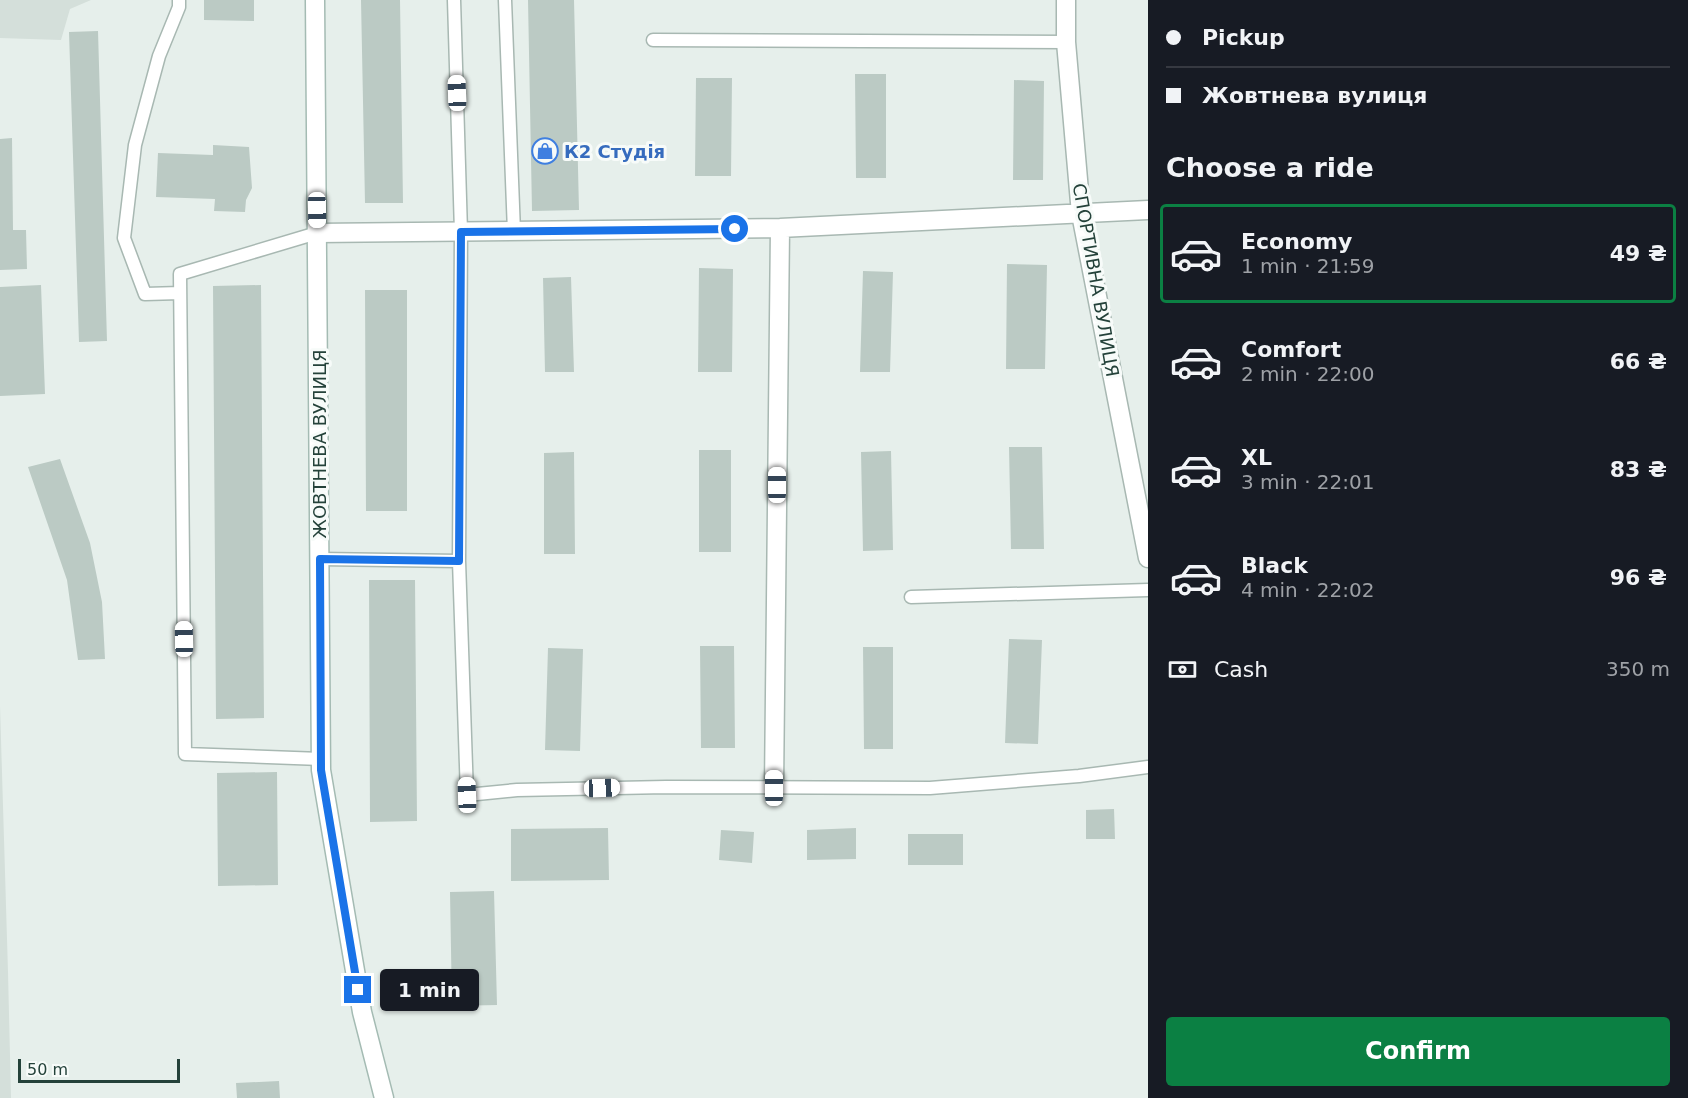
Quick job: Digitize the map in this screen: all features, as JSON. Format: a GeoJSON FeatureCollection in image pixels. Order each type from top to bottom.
{"type":"FeatureCollection","features":[{"type":"Feature","properties":{"kind":"street","name":"ЖОВТНЕВА ВУЛИЦЯ"},"geometry":{"type":"LineString","coordinates":[[315,0],[321,770],[362,1012],[384,1098]]}},
{"type":"Feature","properties":{"kind":"street","name":"СПОРТИВНА ВУЛИЦЯ"},"geometry":{"type":"LineString","coordinates":[[1066,0],[1066,42],[1081,214],[1148,558]]}},
{"type":"Feature","properties":{"kind":"street"},"geometry":{"type":"LineString","coordinates":[[318,233],[780,228],[1148,210]]}},
{"type":"Feature","properties":{"kind":"street"},"geometry":{"type":"LineString","coordinates":[[774,788],[780,228]]}},
{"type":"Feature","properties":{"kind":"lane"},"geometry":{"type":"LineString","coordinates":[[179,0],[179,7],[159,56],[135,145],[124,238],[145,294],[180,293]]}},
{"type":"Feature","properties":{"kind":"lane"},"geometry":{"type":"LineString","coordinates":[[454,0],[461,232],[459,561],[467,795],[517,790],[643,787],[930,788],[1079,776],[1148,767]]}},
{"type":"Feature","properties":{"kind":"lane"},"geometry":{"type":"LineString","coordinates":[[505,0],[514,231]]}},
{"type":"Feature","properties":{"kind":"lane"},"geometry":{"type":"LineString","coordinates":[[653,40],[1066,42]]}},
{"type":"Feature","properties":{"kind":"lane"},"geometry":{"type":"LineString","coordinates":[[318,233],[180,274],[180,293],[185,754],[321,759]]}},
{"type":"Feature","properties":{"kind":"lane"},"geometry":{"type":"LineString","coordinates":[[320,559],[459,561]]}},
{"type":"Feature","properties":{"kind":"lane"},"geometry":{"type":"LineString","coordinates":[[911,597],[1148,590]]}},
{"type":"Feature","properties":{"kind":"shaded area"},"geometry":{"type":"Polygon","coordinates":[[[0,0],[91,0],[70,9],[61,40],[0,38],[0,0]]]}},
{"type":"Feature","properties":{"kind":"shaded area"},"geometry":{"type":"Polygon","coordinates":[[[0,706],[8,972],[11,1098],[0,1098],[0,706]]]}},
{"type":"Feature","properties":{"kind":"building"},"geometry":{"type":"Polygon","coordinates":[[[204,0],[254,0],[254,21],[204,20],[204,0]]]}},
{"type":"Feature","properties":{"kind":"building"},"geometry":{"type":"Polygon","coordinates":[[[361,0],[400,0],[403,203],[365,203],[361,0]]]}},
{"type":"Feature","properties":{"kind":"building"},"geometry":{"type":"Polygon","coordinates":[[[528,0],[574,0],[579,210],[532,211],[528,0]]]}},
{"type":"Feature","properties":{"kind":"building"},"geometry":{"type":"Polygon","coordinates":[[[98,31],[107,341],[79,342],[69,32],[98,31]]]}},
{"type":"Feature","properties":{"kind":"building"},"geometry":{"type":"Polygon","coordinates":[[[855,74],[886,74],[886,178],[856,178],[855,74]]]}},
{"type":"Feature","properties":{"kind":"building"},"geometry":{"type":"Polygon","coordinates":[[[696,78],[732,78],[731,176],[695,176],[696,78]]]}},
{"type":"Feature","properties":{"kind":"building"},"geometry":{"type":"Polygon","coordinates":[[[1014,80],[1044,81],[1043,180],[1013,180],[1014,80]]]}},
{"type":"Feature","properties":{"kind":"building"},"geometry":{"type":"Polygon","coordinates":[[[12,138],[13,230],[26,230],[27,269],[0,270],[0,139],[12,138]]]}},
{"type":"Feature","properties":{"kind":"building"},"geometry":{"type":"Polygon","coordinates":[[[213,145],[249,147],[252,188],[246,200],[245,212],[214,211],[215,199],[156,197],[158,153],[213,155],[213,145]]]}},
{"type":"Feature","properties":{"kind":"building"},"geometry":{"type":"Polygon","coordinates":[[[1007,264],[1047,265],[1045,369],[1006,369],[1007,264]]]}},
{"type":"Feature","properties":{"kind":"building"},"geometry":{"type":"Polygon","coordinates":[[[699,268],[733,269],[732,372],[698,372],[699,268]]]}},
{"type":"Feature","properties":{"kind":"building"},"geometry":{"type":"Polygon","coordinates":[[[863,271],[893,272],[890,372],[860,372],[863,271]]]}},
{"type":"Feature","properties":{"kind":"building"},"geometry":{"type":"Polygon","coordinates":[[[571,277],[574,372],[545,372],[543,278],[571,277]]]}},
{"type":"Feature","properties":{"kind":"building"},"geometry":{"type":"Polygon","coordinates":[[[41,285],[45,394],[0,396],[0,287],[41,285]]]}},
{"type":"Feature","properties":{"kind":"building"},"geometry":{"type":"Polygon","coordinates":[[[261,285],[264,718],[216,719],[213,286],[261,285]]]}},
{"type":"Feature","properties":{"kind":"building"},"geometry":{"type":"Polygon","coordinates":[[[365,290],[407,290],[407,511],[366,511],[365,290]]]}},
{"type":"Feature","properties":{"kind":"building"},"geometry":{"type":"Polygon","coordinates":[[[1009,447],[1042,447],[1044,549],[1011,549],[1009,447]]]}},
{"type":"Feature","properties":{"kind":"building"},"geometry":{"type":"Polygon","coordinates":[[[699,450],[731,450],[731,552],[699,552],[699,450]]]}},
{"type":"Feature","properties":{"kind":"building"},"geometry":{"type":"Polygon","coordinates":[[[891,451],[893,550],[863,551],[861,452],[891,451]]]}},
{"type":"Feature","properties":{"kind":"building"},"geometry":{"type":"Polygon","coordinates":[[[574,452],[575,554],[544,554],[544,453],[574,452]]]}},
{"type":"Feature","properties":{"kind":"building"},"geometry":{"type":"Polygon","coordinates":[[[60,459],[90,543],[102,602],[105,659],[78,660],[67,580],[28,467],[60,459]]]}},
{"type":"Feature","properties":{"kind":"building"},"geometry":{"type":"Polygon","coordinates":[[[369,580],[415,580],[417,821],[370,822],[369,580]]]}},
{"type":"Feature","properties":{"kind":"building"},"geometry":{"type":"Polygon","coordinates":[[[1009,639],[1042,640],[1038,744],[1005,743],[1009,639]]]}},
{"type":"Feature","properties":{"kind":"building"},"geometry":{"type":"Polygon","coordinates":[[[700,646],[734,646],[735,748],[701,748],[700,646]]]}},
{"type":"Feature","properties":{"kind":"building"},"geometry":{"type":"Polygon","coordinates":[[[863,647],[893,647],[893,749],[864,749],[863,647]]]}},
{"type":"Feature","properties":{"kind":"building"},"geometry":{"type":"Polygon","coordinates":[[[548,648],[583,649],[580,751],[545,750],[548,648]]]}},
{"type":"Feature","properties":{"kind":"building"},"geometry":{"type":"Polygon","coordinates":[[[277,772],[278,885],[218,886],[217,773],[277,772]]]}},
{"type":"Feature","properties":{"kind":"building"},"geometry":{"type":"Polygon","coordinates":[[[1114,809],[1115,839],[1086,839],[1086,810],[1114,809]]]}},
{"type":"Feature","properties":{"kind":"building"},"geometry":{"type":"Polygon","coordinates":[[[608,828],[609,880],[511,881],[511,829],[608,828]]]}},
{"type":"Feature","properties":{"kind":"building"},"geometry":{"type":"Polygon","coordinates":[[[856,828],[856,859],[807,860],[807,830],[856,828]]]}},
{"type":"Feature","properties":{"kind":"building"},"geometry":{"type":"Polygon","coordinates":[[[721,830],[754,832],[752,863],[719,860],[721,830]]]}},
{"type":"Feature","properties":{"kind":"building"},"geometry":{"type":"Polygon","coordinates":[[[908,834],[963,834],[963,865],[908,865],[908,834]]]}},
{"type":"Feature","properties":{"kind":"building"},"geometry":{"type":"Polygon","coordinates":[[[494,891],[497,1005],[452,1006],[450,892],[494,891]]]}},
{"type":"Feature","properties":{"kind":"building"},"geometry":{"type":"Polygon","coordinates":[[[279,1081],[280,1098],[237,1098],[236,1083],[279,1081]]]}},
{"type":"Feature","properties":{"kind":"place","name":"К2 Студiя"},"geometry":{"type":"Point","coordinates":[545,151]}},
{"type":"Feature","properties":{"kind":"route"},"geometry":{"type":"LineString","coordinates":[[358,990],[321,770],[320,559],[459,561],[461,232],[735,229]]}}]}
